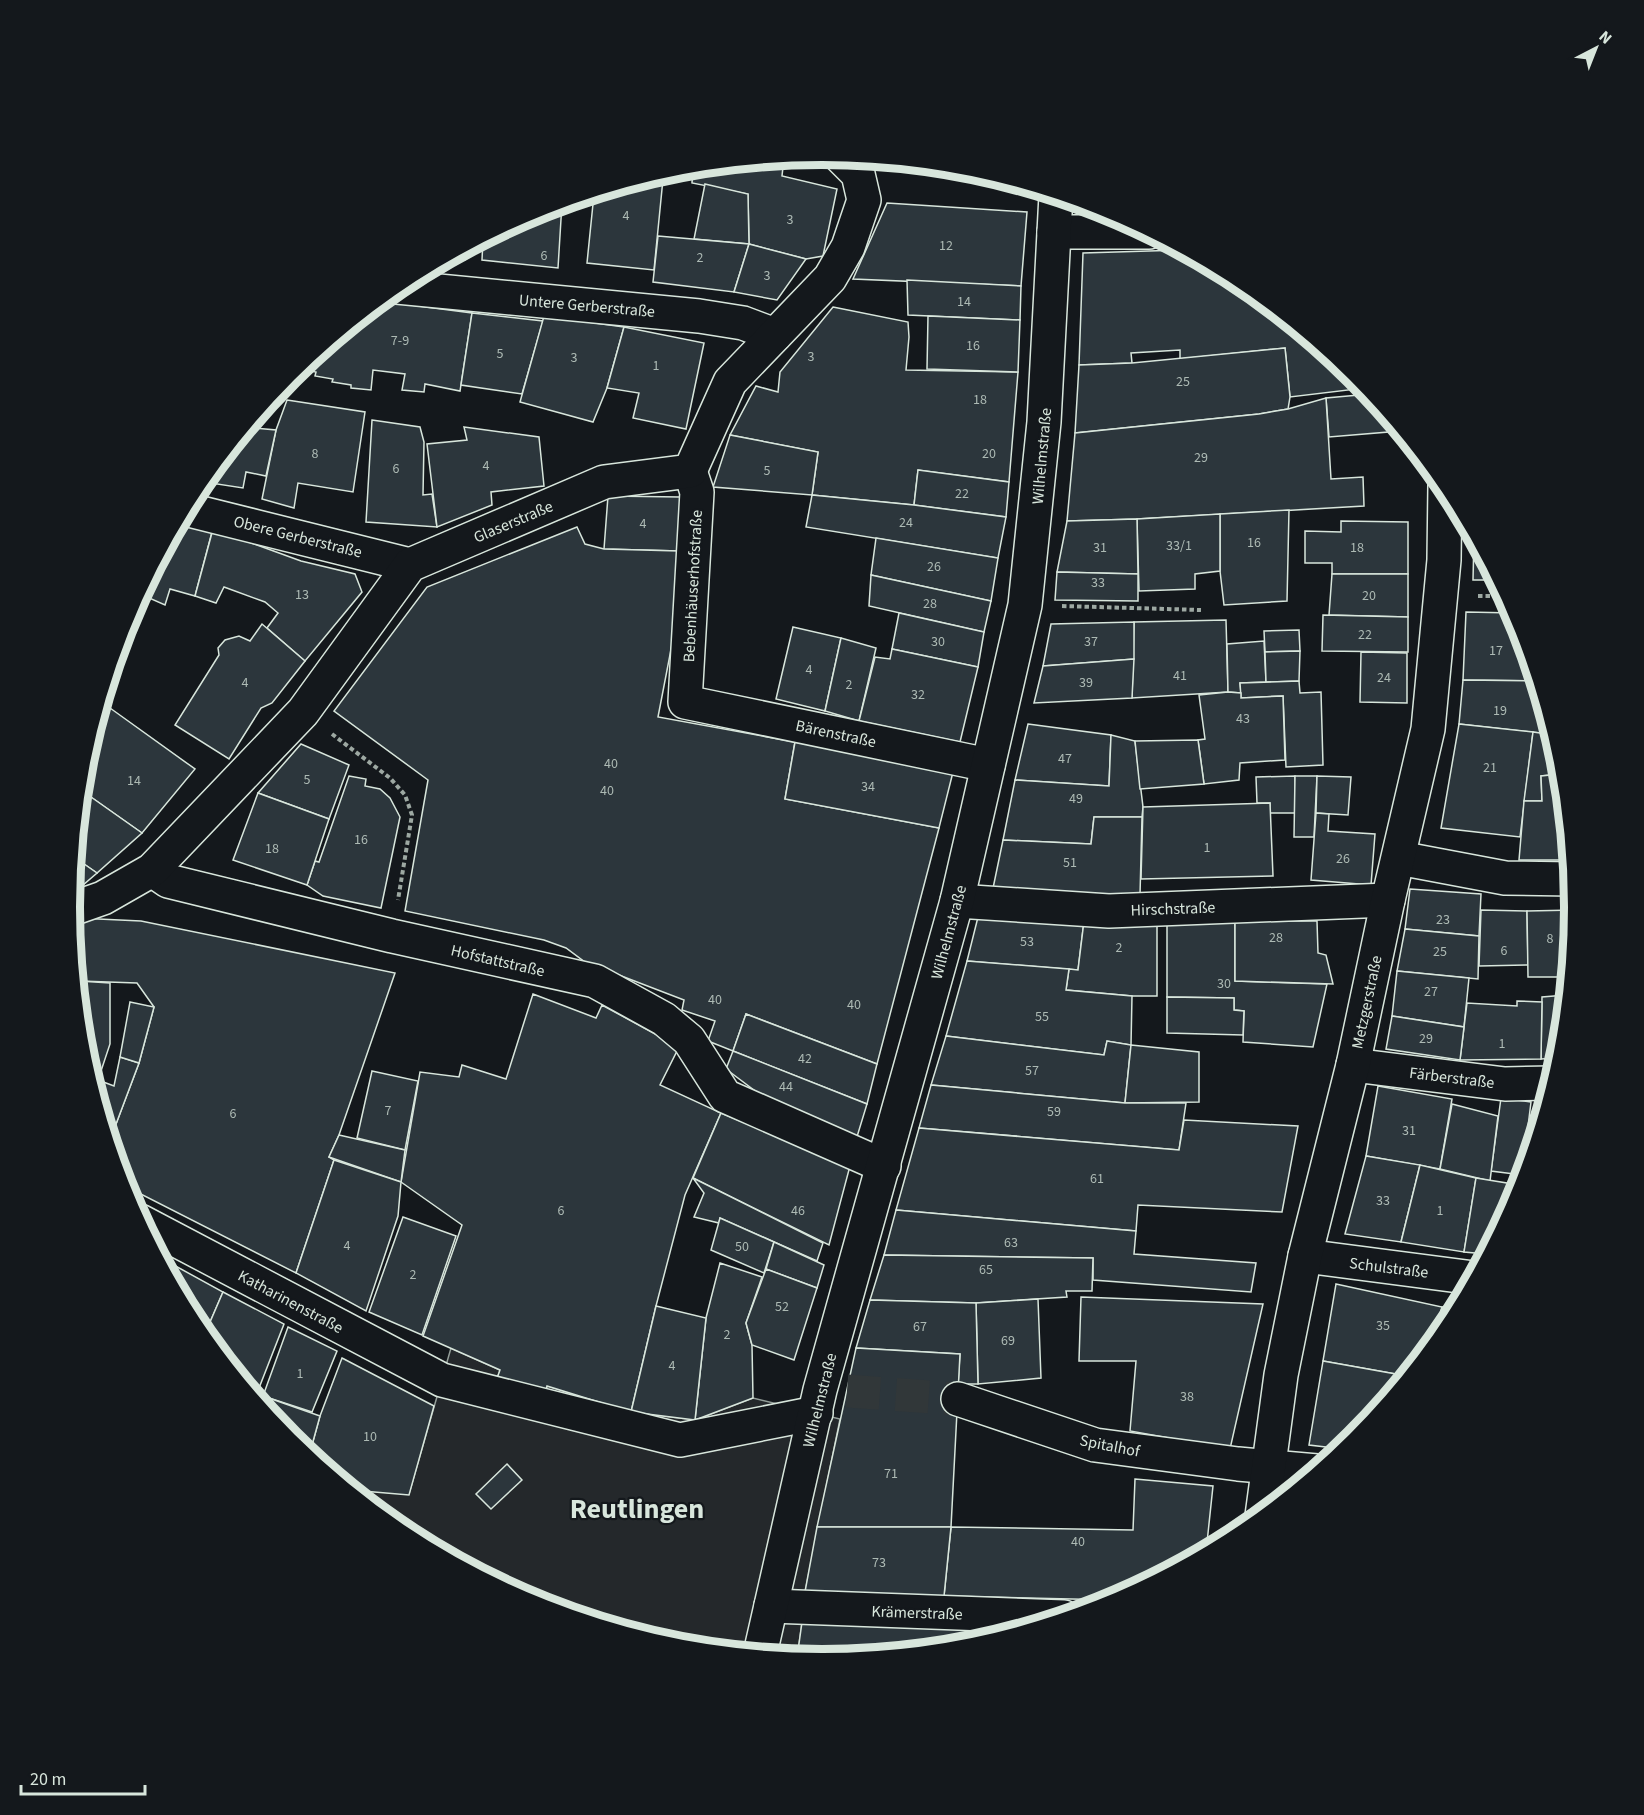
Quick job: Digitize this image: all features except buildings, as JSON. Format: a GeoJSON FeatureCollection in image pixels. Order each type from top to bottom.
{"type":"FeatureCollection","features":[{"type":"Feature","properties":{"kind":"street"},"geometry":{"type":"LineString","coordinates":[[690,471],[730,382],[830,278],[848,247],[864,200],[858,174],[850,166]]}},
{"type":"Feature","properties":{"kind":"street","name":"Wilhelmstraße"},"geometry":{"type":"LineString","coordinates":[[762,1647],[828,1398],[884,1166],[957,901],[1025,605],[1044,422],[1056,202]]}},
{"type":"Feature","properties":{"kind":"street"},"geometry":{"type":"LineString","coordinates":[[1054,232],[1128,232]]}},
{"type":"Feature","properties":{"kind":"street","name":"Untere Gerberstraße"},"geometry":{"type":"LineString","coordinates":[[412,288],[699,316],[743,323],[775,335]]}},
{"type":"Feature","properties":{"kind":"street","name":"Glaserstraße"},"geometry":{"type":"LineString","coordinates":[[410,565],[604,482],[690,471]]}},
{"type":"Feature","properties":{"kind":"street","name":"Bebenhäuserhofstraße"},"geometry":{"type":"LineString","coordinates":[[685,702],[697,492],[690,471]]}},
{"type":"Feature","properties":{"kind":"street","name":"Metzgerstraße"},"geometry":{"type":"LineString","coordinates":[[1263,1505],[1281,1375],[1305,1256],[1353,1065],[1428,729],[1444,560],[1445,504]]}},
{"type":"Feature","properties":{"kind":"street","name":"Obere Gerberstraße"},"geometry":{"type":"LineString","coordinates":[[195,511],[410,565]]}},
{"type":"Feature","properties":{"kind":"street"},"geometry":{"type":"LineString","coordinates":[[80,906],[103,898],[152,870],[303,712],[410,565]]}},
{"type":"Feature","properties":{"kind":"street","name":"Bärenstraße"},"geometry":{"type":"LineString","coordinates":[[685,702],[988,765]]}},
{"type":"Feature","properties":{"kind":"street"},"geometry":{"type":"LineString","coordinates":[[1399,858],[1505,878],[1563,879]]}},
{"type":"Feature","properties":{"kind":"street","name":"Hofstattstraße"},"geometry":{"type":"LineString","coordinates":[[152,870],[168,882],[392,936],[595,981],[664,1019],[689,1040],[725,1096],[884,1166]]}},
{"type":"Feature","properties":{"kind":"street","name":"Hirschstraße"},"geometry":{"type":"LineString","coordinates":[[957,901],[1109,911],[1388,900]]}},
{"type":"Feature","properties":{"kind":"street","name":"Färberstraße"},"geometry":{"type":"LineString","coordinates":[[1353,1065],[1505,1084],[1543,1083]]}},
{"type":"Feature","properties":{"kind":"street","name":"Katharinenstraße"},"geometry":{"type":"LineString","coordinates":[[152,1227],[442,1380],[680,1440],[828,1398]]}},
{"type":"Feature","properties":{"kind":"street","name":"Schulstraße"},"geometry":{"type":"LineString","coordinates":[[1305,1256],[1466,1277]]}},
{"type":"Feature","properties":{"kind":"street","name":"Spitalhof"},"geometry":{"type":"LineString","coordinates":[[958,1399],[1095,1445],[1307,1470]]}},
{"type":"Feature","properties":{"kind":"street","name":"Krämerstraße"},"geometry":{"type":"LineString","coordinates":[[771,1606],[1043,1616]]}},
{"type":"Feature","properties":{"kind":"path"},"geometry":{"type":"LineString","coordinates":[[1025,605],[1201,610]]}},
{"type":"Feature","properties":{"kind":"path"},"geometry":{"type":"LineString","coordinates":[[303,712],[390,778],[405,795],[412,815],[392,936]]}},
{"type":"Feature","properties":{"kind":"shaded area"},"geometry":{"type":"Polygon","coordinates":[[[451,1348],[500,1370],[495,1384],[544,1398],[547,1386],[631,1412],[695,1420],[753,1398],[840,1419],[804,1597],[798,1649],[725,1644],[677,1636],[583,1611],[494,1573],[451,1551],[409,1525],[362,1491],[409,1494],[451,1348]]]}},
{"type":"Feature","properties":{"kind":"tunnel"},"geometry":{"type":"LineString","coordinates":[[847,1391],[958,1399]]}},
{"type":"Feature","properties":{"kind":"district","name":"Reutlingen"},"geometry":{"type":"Point","coordinates":[637,1508]}}]}
